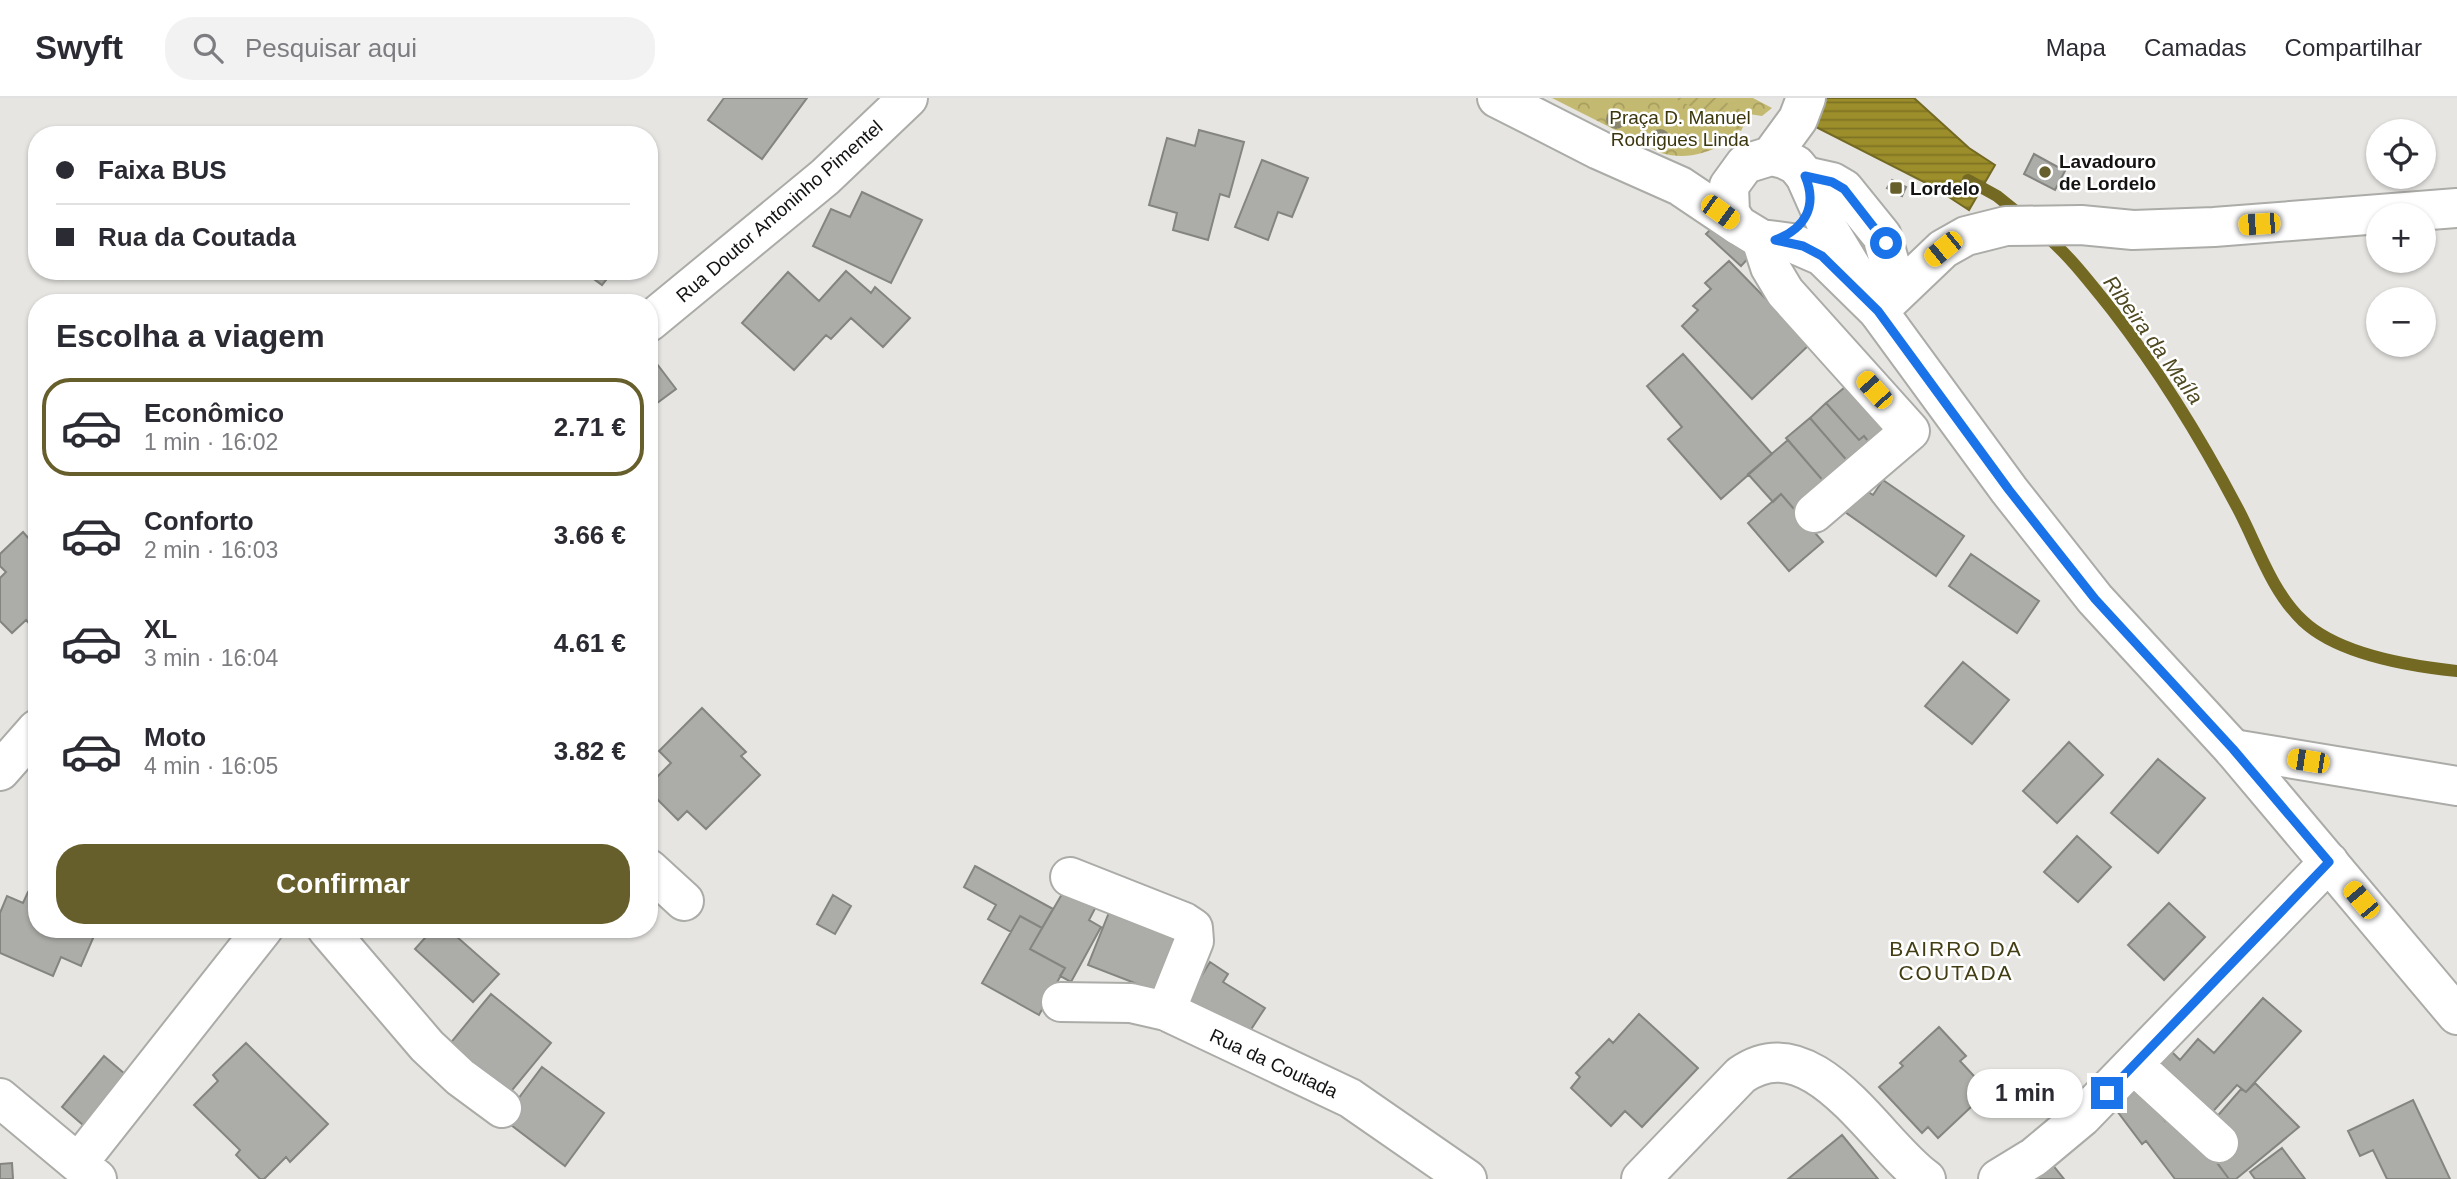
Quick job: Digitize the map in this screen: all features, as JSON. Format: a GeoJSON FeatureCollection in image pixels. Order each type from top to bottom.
{"type":"FeatureCollection","features":[{"type":"Feature","properties":{"kind":"street","name":"Rua Doutor Antoninho Pimentel"},"geometry":{"type":"LineString","coordinates":[[658,315],[825,177],[908,98]]}},
{"type":"Feature","properties":{"kind":"street"},"geometry":{"type":"LineString","coordinates":[[1497,98],[1687,190],[1758,234],[1803,246],[1822,256],[1878,311]]}},
{"type":"Feature","properties":{"kind":"street"},"geometry":{"type":"LineString","coordinates":[[1758,234],[1799,227],[1807,216],[1785,170],[1802,108]]}},
{"type":"Feature","properties":{"kind":"street"},"geometry":{"type":"LineString","coordinates":[[1639,167],[1696,175],[1785,170]]}},
{"type":"Feature","properties":{"kind":"street"},"geometry":{"type":"LineString","coordinates":[[1785,170],[1735,174],[1727,200],[1758,234],[1773,276],[1785,292],[1910,430],[1814,513]]}},
{"type":"Feature","properties":{"kind":"street"},"geometry":{"type":"LineString","coordinates":[[1785,170],[1829,230],[1878,311],[2009,490],[2095,599],[2233,749],[2457,1015]]}},
{"type":"Feature","properties":{"kind":"street"},"geometry":{"type":"LineString","coordinates":[[1878,311],[1943,249],[1980,231],[2037,224],[2133,230],[2214,227],[2457,208]]}},
{"type":"Feature","properties":{"kind":"street"},"geometry":{"type":"LineString","coordinates":[[0,771],[28,739]]}},
{"type":"Feature","properties":{"kind":"street"},"geometry":{"type":"LineString","coordinates":[[2233,749],[2457,786]]}},
{"type":"Feature","properties":{"kind":"street"},"geometry":{"type":"LineString","coordinates":[[1998,1179],[2024,1165],[2068,1129],[2134,1065],[2329,862]]}},
{"type":"Feature","properties":{"kind":"street"},"geometry":{"type":"LineString","coordinates":[[658,877],[684,901]]}},
{"type":"Feature","properties":{"kind":"street"},"geometry":{"type":"LineString","coordinates":[[1070,877],[1193,928],[1194,941],[1166,1011]]}},
{"type":"Feature","properties":{"kind":"street"},"geometry":{"type":"LineString","coordinates":[[0,1098],[45,1132],[88,1170],[256,938]]}},
{"type":"Feature","properties":{"kind":"street"},"geometry":{"type":"LineString","coordinates":[[335,938],[428,1046],[460,1077],[502,1108]]}},
{"type":"Feature","properties":{"kind":"street","name":"Rua da Coutada"},"geometry":{"type":"LineString","coordinates":[[1061,1002],[1131,1003],[1166,1011],[1350,1098],[1467,1179]]}},
{"type":"Feature","properties":{"kind":"street"},"geometry":{"type":"LineString","coordinates":[[1641,1179],[1741,1075],[1755,1067],[1782,1063],[1814,1074],[1834,1088],[1926,1179]]}},
{"type":"Feature","properties":{"kind":"street"},"geometry":{"type":"LineString","coordinates":[[2134,1065],[2219,1143]]}},
{"type":"Feature","properties":{"kind":"street"},"geometry":{"type":"LineString","coordinates":[[0,1136],[45,1132]]}},
{"type":"Feature","properties":{"kind":"green space","name":"Praça D. Manuel Rodrigues Linda"},"geometry":{"type":"Polygon","coordinates":[[[1552,98],[1753,98],[1772,108],[1762,116],[1749,114],[1733,135],[1712,150],[1674,156],[1661,153],[1552,98]]]}},
{"type":"Feature","properties":{"kind":"green space"},"geometry":{"type":"Polygon","coordinates":[[[1674,98],[1717,98],[1749,114],[1741,131],[1674,98]]]}},
{"type":"Feature","properties":{"kind":"shaded area"},"geometry":{"type":"Polygon","coordinates":[[[1823,98],[1914,98],[1969,148],[1995,165],[1969,210],[1932,186],[1812,125],[1823,98]]]}},
{"type":"Feature","properties":{"kind":"building"},"geometry":{"type":"Polygon","coordinates":[[[724,98],[807,98],[762,159],[708,120],[724,98]]]}},
{"type":"Feature","properties":{"kind":"building"},"geometry":{"type":"Polygon","coordinates":[[[1199,130],[1244,142],[1229,197],[1220,194],[1208,240],[1173,230],[1177,213],[1149,205],[1167,138],[1195,146],[1199,130]]]}},
{"type":"Feature","properties":{"kind":"building","name":"Lavadouro de Lordelo"},"geometry":{"type":"Polygon","coordinates":[[[2034,154],[2065,171],[2055,190],[2024,174],[2034,154]]]}},
{"type":"Feature","properties":{"kind":"building"},"geometry":{"type":"Polygon","coordinates":[[[1262,160],[1308,178],[1292,217],[1278,212],[1268,240],[1235,227],[1262,160]]]}},
{"type":"Feature","properties":{"kind":"building"},"geometry":{"type":"Polygon","coordinates":[[[1892,180],[1906,187],[1902,196],[1887,188],[1892,180]]]}},
{"type":"Feature","properties":{"kind":"building"},"geometry":{"type":"Polygon","coordinates":[[[862,192],[922,220],[891,283],[813,246],[831,209],[850,217],[862,192]]]}},
{"type":"Feature","properties":{"kind":"building"},"geometry":{"type":"Polygon","coordinates":[[[1718,222],[1753,253],[1741,266],[1706,234],[1718,222]]]}},
{"type":"Feature","properties":{"kind":"building"},"geometry":{"type":"Polygon","coordinates":[[[1729,261],[1810,344],[1752,399],[1682,326],[1698,310],[1693,306],[1711,289],[1705,283],[1729,261]]]}},
{"type":"Feature","properties":{"kind":"building"},"geometry":{"type":"Polygon","coordinates":[[[846,271],[871,293],[875,287],[910,318],[883,347],[851,318],[831,339],[826,335],[794,370],[742,323],[788,272],[819,301],[846,271]]]}},
{"type":"Feature","properties":{"kind":"building"},"geometry":{"type":"Polygon","coordinates":[[[1683,354],[1772,454],[1721,499],[1668,439],[1682,427],[1647,386],[1683,354]]]}},
{"type":"Feature","properties":{"kind":"building"},"geometry":{"type":"Polygon","coordinates":[[[658,365],[676,389],[658,402],[658,365]]]}},
{"type":"Feature","properties":{"kind":"building"},"geometry":{"type":"Polygon","coordinates":[[[1851,382],[1898,435],[1877,452],[1864,436],[1859,440],[1826,403],[1851,382]]]}},
{"type":"Feature","properties":{"kind":"building"},"geometry":{"type":"Polygon","coordinates":[[[1826,403],[1859,440],[1864,436],[1877,452],[1856,471],[1810,418],[1826,403]]]}},
{"type":"Feature","properties":{"kind":"building"},"geometry":{"type":"Polygon","coordinates":[[[1810,418],[1856,471],[1832,491],[1786,438],[1810,418]]]}},
{"type":"Feature","properties":{"kind":"building"},"geometry":{"type":"Polygon","coordinates":[[[1788,440],[1825,483],[1799,515],[1781,494],[1773,502],[1748,474],[1788,440]]]}},
{"type":"Feature","properties":{"kind":"building"},"geometry":{"type":"Polygon","coordinates":[[[1883,480],[1964,536],[1936,576],[1835,505],[1859,486],[1873,495],[1883,480]]]}},
{"type":"Feature","properties":{"kind":"building"},"geometry":{"type":"Polygon","coordinates":[[[1781,494],[1823,542],[1789,571],[1748,523],[1781,494]]]}},
{"type":"Feature","properties":{"kind":"building"},"geometry":{"type":"Polygon","coordinates":[[[23,532],[28,538],[28,622],[26,620],[12,633],[0,621],[0,578],[6,572],[0,566],[0,554],[23,532]]]}},
{"type":"Feature","properties":{"kind":"building"},"geometry":{"type":"Polygon","coordinates":[[[1971,554],[2039,601],[2017,633],[1949,586],[1971,554]]]}},
{"type":"Feature","properties":{"kind":"building"},"geometry":{"type":"Polygon","coordinates":[[[1963,662],[2009,700],[1972,744],[1925,706],[1963,662]]]}},
{"type":"Feature","properties":{"kind":"building"},"geometry":{"type":"Polygon","coordinates":[[[702,708],[746,752],[741,756],[760,775],[706,829],[687,811],[678,820],[658,800],[658,776],[671,763],[659,751],[702,708]]]}},
{"type":"Feature","properties":{"kind":"building"},"geometry":{"type":"Polygon","coordinates":[[[2069,742],[2103,775],[2057,823],[2023,791],[2069,742]]]}},
{"type":"Feature","properties":{"kind":"building"},"geometry":{"type":"Polygon","coordinates":[[[2158,759],[2205,798],[2158,853],[2111,813],[2158,759]]]}},
{"type":"Feature","properties":{"kind":"building"},"geometry":{"type":"Polygon","coordinates":[[[2077,836],[2111,867],[2078,902],[2044,872],[2077,836]]]}},
{"type":"Feature","properties":{"kind":"building"},"geometry":{"type":"Polygon","coordinates":[[[975,866],[1053,909],[1042,928],[1020,916],[1011,932],[988,919],[996,905],[964,887],[975,866]]]}},
{"type":"Feature","properties":{"kind":"building"},"geometry":{"type":"Polygon","coordinates":[[[1069,882],[1100,899],[1089,920],[1101,927],[1071,982],[1060,976],[1065,968],[1030,949],[1069,882]]]}},
{"type":"Feature","properties":{"kind":"building"},"geometry":{"type":"Polygon","coordinates":[[[28,892],[28,938],[93,938],[81,966],[61,957],[53,976],[0,953],[0,913],[7,896],[23,903],[28,892]]]}},
{"type":"Feature","properties":{"kind":"building"},"geometry":{"type":"Polygon","coordinates":[[[833,895],[851,906],[835,934],[817,924],[833,895]]]}},
{"type":"Feature","properties":{"kind":"building"},"geometry":{"type":"Polygon","coordinates":[[[2169,903],[2205,937],[2164,980],[2128,945],[2169,903]]]}},
{"type":"Feature","properties":{"kind":"building"},"geometry":{"type":"Polygon","coordinates":[[[1112,905],[1186,934],[1163,994],[1088,965],[1112,905]]]}},
{"type":"Feature","properties":{"kind":"building"},"geometry":{"type":"Polygon","coordinates":[[[1020,916],[1042,928],[1030,949],[1065,968],[1039,1015],[982,983],[1020,916]]]}},
{"type":"Feature","properties":{"kind":"building"},"geometry":{"type":"Polygon","coordinates":[[[425,938],[458,938],[499,974],[473,1002],[415,949],[425,938]]]}},
{"type":"Feature","properties":{"kind":"building"},"geometry":{"type":"Polygon","coordinates":[[[1210,962],[1228,974],[1223,982],[1265,1008],[1250,1031],[1185,1003],[1210,962]]]}},
{"type":"Feature","properties":{"kind":"building"},"geometry":{"type":"Polygon","coordinates":[[[491,994],[551,1043],[508,1095],[448,1046],[491,994]]]}},
{"type":"Feature","properties":{"kind":"building"},"geometry":{"type":"Polygon","coordinates":[[[2263,998],[2301,1031],[2246,1092],[2237,1085],[2206,1119],[2151,1071],[2170,1050],[2180,1060],[2198,1039],[2214,1053],[2263,998]]]}},
{"type":"Feature","properties":{"kind":"building"},"geometry":{"type":"Polygon","coordinates":[[[1639,1014],[1698,1068],[1642,1127],[1625,1111],[1611,1126],[1571,1088],[1580,1077],[1576,1073],[1609,1039],[1613,1043],[1639,1014]]]}},
{"type":"Feature","properties":{"kind":"building"},"geometry":{"type":"Polygon","coordinates":[[[1939,1027],[1966,1056],[1960,1061],[1988,1091],[1938,1138],[1928,1127],[1922,1133],[1879,1087],[1903,1066],[1900,1063],[1939,1027]]]}},
{"type":"Feature","properties":{"kind":"building"},"geometry":{"type":"Polygon","coordinates":[[[246,1043],[328,1124],[290,1162],[286,1157],[264,1179],[260,1179],[236,1155],[240,1150],[194,1105],[218,1081],[213,1075],[246,1043]]]}},
{"type":"Feature","properties":{"kind":"building"},"geometry":{"type":"Polygon","coordinates":[[[104,1056],[132,1080],[90,1131],[62,1107],[104,1056]]]}},
{"type":"Feature","properties":{"kind":"building"},"geometry":{"type":"Polygon","coordinates":[[[542,1067],[604,1113],[565,1166],[503,1119],[542,1067]]]}},
{"type":"Feature","properties":{"kind":"building"},"geometry":{"type":"Polygon","coordinates":[[[2255,1083],[2299,1127],[2236,1179],[2229,1179],[2213,1157],[2214,1120],[2241,1089],[2246,1092],[2255,1083]]]}},
{"type":"Feature","properties":{"kind":"building"},"geometry":{"type":"Polygon","coordinates":[[[2140,1088],[2165,1121],[2168,1117],[2188,1124],[2229,1179],[2175,1179],[2146,1141],[2142,1144],[2114,1107],[2140,1088]]]}},
{"type":"Feature","properties":{"kind":"building"},"geometry":{"type":"Polygon","coordinates":[[[2413,1100],[2450,1179],[2387,1179],[2373,1150],[2360,1156],[2348,1131],[2413,1100]]]}},
{"type":"Feature","properties":{"kind":"building"},"geometry":{"type":"Polygon","coordinates":[[[1842,1135],[1878,1179],[1788,1179],[1842,1135]]]}},
{"type":"Feature","properties":{"kind":"building"},"geometry":{"type":"Polygon","coordinates":[[[2282,1148],[2305,1179],[2255,1179],[2250,1172],[2282,1148]]]}},
{"type":"Feature","properties":{"kind":"building"},"geometry":{"type":"Polygon","coordinates":[[[12,1163],[13,1179],[0,1179],[0,1164],[12,1163]]]}},
{"type":"Feature","properties":{"kind":"building"},"geometry":{"type":"Polygon","coordinates":[[[2052,1164],[2064,1179],[2033,1179],[2052,1164]]]}},
{"type":"Feature","properties":{"kind":"waterway","name":"Ribeira da Maíla"},"geometry":{"type":"LineString","coordinates":[[1968,180],[1997,196],[2023,217]]}},
{"type":"Feature","properties":{"kind":"waterway","name":"Ribeira da Maíla"},"geometry":{"type":"LineString","coordinates":[[2045,235],[2096,290],[2163,381],[2223,481],[2273,582],[2303,621],[2336,642],[2376,657],[2457,671]]}},
{"type":"Feature","properties":{"kind":"place","name":"Lavadouro de Lordelo"},"geometry":{"type":"Point","coordinates":[2045,172]}},
{"type":"Feature","properties":{"kind":"place","name":"Lordelo"},"geometry":{"type":"Point","coordinates":[1896,188]}},
{"type":"Feature","properties":{"kind":"district","name":"BAIRRO DA COUTADA"},"geometry":{"type":"Point","coordinates":[1956,961]}},
{"type":"Feature","properties":{"kind":"route"},"geometry":{"type":"LineString","coordinates":[[1886,243],[1844,189],[1832,182],[1805,176],[1811,189],[1807,216],[1799,227],[1775,240],[1803,246],[1831,262],[1878,311],[2009,490],[2095,599],[2233,749],[2329,862],[2107,1093]]}}]}
